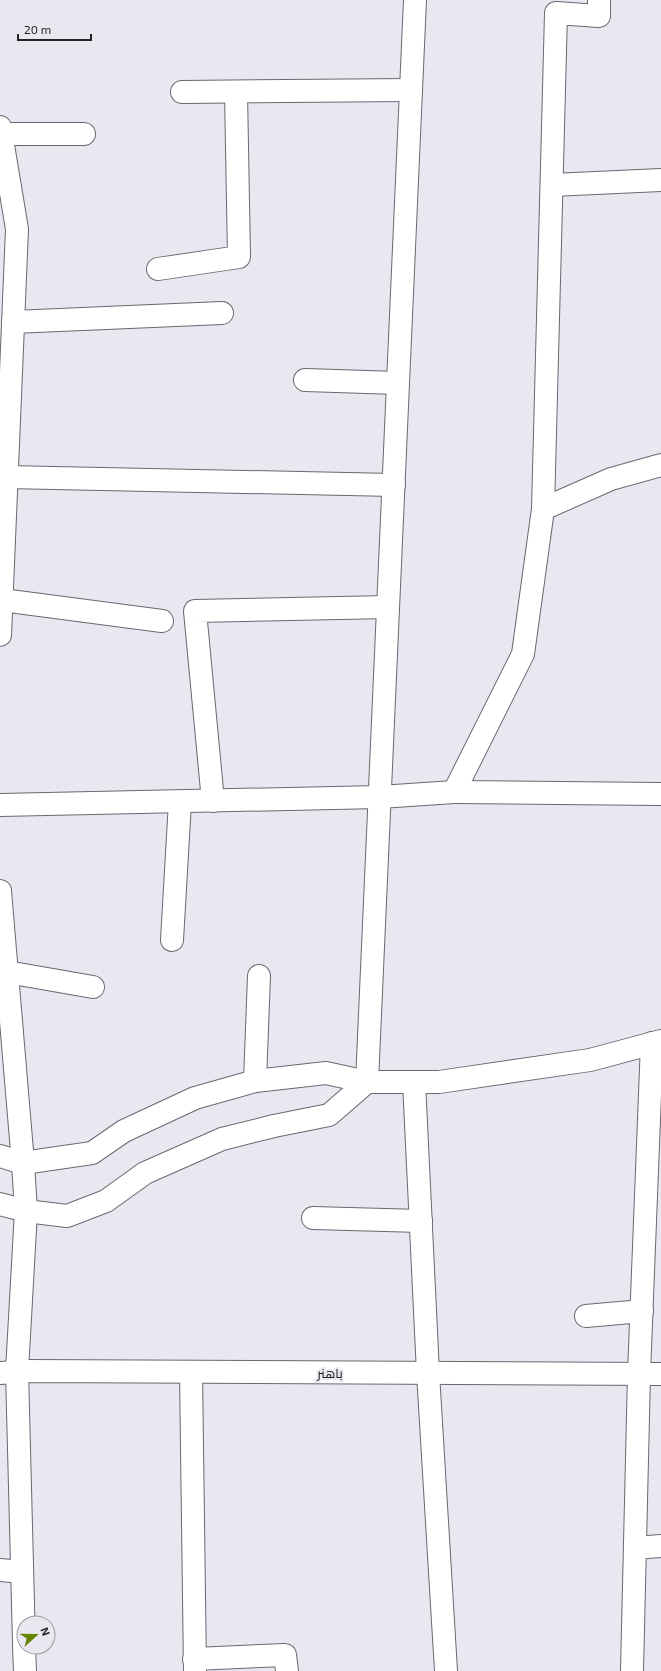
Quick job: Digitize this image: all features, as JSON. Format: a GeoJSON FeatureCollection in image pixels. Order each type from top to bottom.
{"type":"FeatureCollection","features":[{"type":"Feature","properties":{"kind":"street"},"geometry":{"type":"LineString","coordinates":[[0,1204],[26,1211],[67,1216],[106,1200],[145,1173],[222,1139],[274,1126],[329,1115],[367,1082],[415,0]]}},
{"type":"Feature","properties":{"kind":"street"},"geometry":{"type":"LineString","coordinates":[[454,792],[523,654],[543,509],[556,13],[599,16],[599,0]]}},
{"type":"Feature","properties":{"kind":"street"},"geometry":{"type":"LineString","coordinates":[[182,92],[411,90]]}},
{"type":"Feature","properties":{"kind":"street"},"geometry":{"type":"LineString","coordinates":[[158,269],[238,258],[236,92]]}},
{"type":"Feature","properties":{"kind":"street"},"geometry":{"type":"LineString","coordinates":[[0,635],[2,600],[1,568],[7,477],[5,409],[13,322],[8,252],[17,229],[0,132],[84,134]]}},
{"type":"Feature","properties":{"kind":"street"},"geometry":{"type":"LineString","coordinates":[[552,186],[661,180]]}},
{"type":"Feature","properties":{"kind":"street"},"geometry":{"type":"LineString","coordinates":[[13,322],[222,313]]}},
{"type":"Feature","properties":{"kind":"street"},"geometry":{"type":"LineString","coordinates":[[305,380],[398,383]]}},
{"type":"Feature","properties":{"kind":"street"},"geometry":{"type":"LineString","coordinates":[[543,509],[611,479],[661,465]]}},
{"type":"Feature","properties":{"kind":"street"},"geometry":{"type":"LineString","coordinates":[[7,477],[394,485]]}},
{"type":"Feature","properties":{"kind":"street"},"geometry":{"type":"LineString","coordinates":[[2,600],[162,621]]}},
{"type":"Feature","properties":{"kind":"street"},"geometry":{"type":"LineString","coordinates":[[213,801],[195,611],[388,607]]}},
{"type":"Feature","properties":{"kind":"street"},"geometry":{"type":"LineString","coordinates":[[0,805],[380,797],[454,792],[661,794]]}},
{"type":"Feature","properties":{"kind":"street"},"geometry":{"type":"LineString","coordinates":[[172,940],[180,802]]}},
{"type":"Feature","properties":{"kind":"street"},"geometry":{"type":"LineString","coordinates":[[0,891],[24,1164],[26,1211],[9,1372],[22,1572],[23,1615]]}},
{"type":"Feature","properties":{"kind":"street"},"geometry":{"type":"LineString","coordinates":[[7,972],[93,988]]}},
{"type":"Feature","properties":{"kind":"street"},"geometry":{"type":"LineString","coordinates":[[255,1081],[259,976]]}},
{"type":"Feature","properties":{"kind":"street"},"geometry":{"type":"LineString","coordinates":[[0,1156],[24,1164],[92,1153],[124,1131],[195,1098],[255,1081],[326,1073],[367,1082],[439,1082],[590,1060],[657,1042],[639,1374],[632,1671]]}},
{"type":"Feature","properties":{"kind":"street"},"geometry":{"type":"LineString","coordinates":[[414,1082],[428,1373],[446,1671]]}},
{"type":"Feature","properties":{"kind":"street"},"geometry":{"type":"LineString","coordinates":[[313,1218],[421,1221]]}},
{"type":"Feature","properties":{"kind":"street"},"geometry":{"type":"LineString","coordinates":[[586,1316],[642,1311]]}},
{"type":"Feature","properties":{"kind":"street","name":"باهنر"},"geometry":{"type":"LineString","coordinates":[[9,1372],[661,1374]]}},
{"type":"Feature","properties":{"kind":"street"},"geometry":{"type":"LineString","coordinates":[[192,1372],[195,1665],[285,1655],[287,1671]]}},
{"type":"Feature","properties":{"kind":"street"},"geometry":{"type":"LineString","coordinates":[[635,1548],[661,1546]]}},
{"type":"Feature","properties":{"kind":"street"},"geometry":{"type":"LineString","coordinates":[[0,1570],[22,1572]]}},
{"type":"Feature","properties":{"kind":"street"},"geometry":{"type":"LineString","coordinates":[[24,1655],[25,1671]]}}]}
